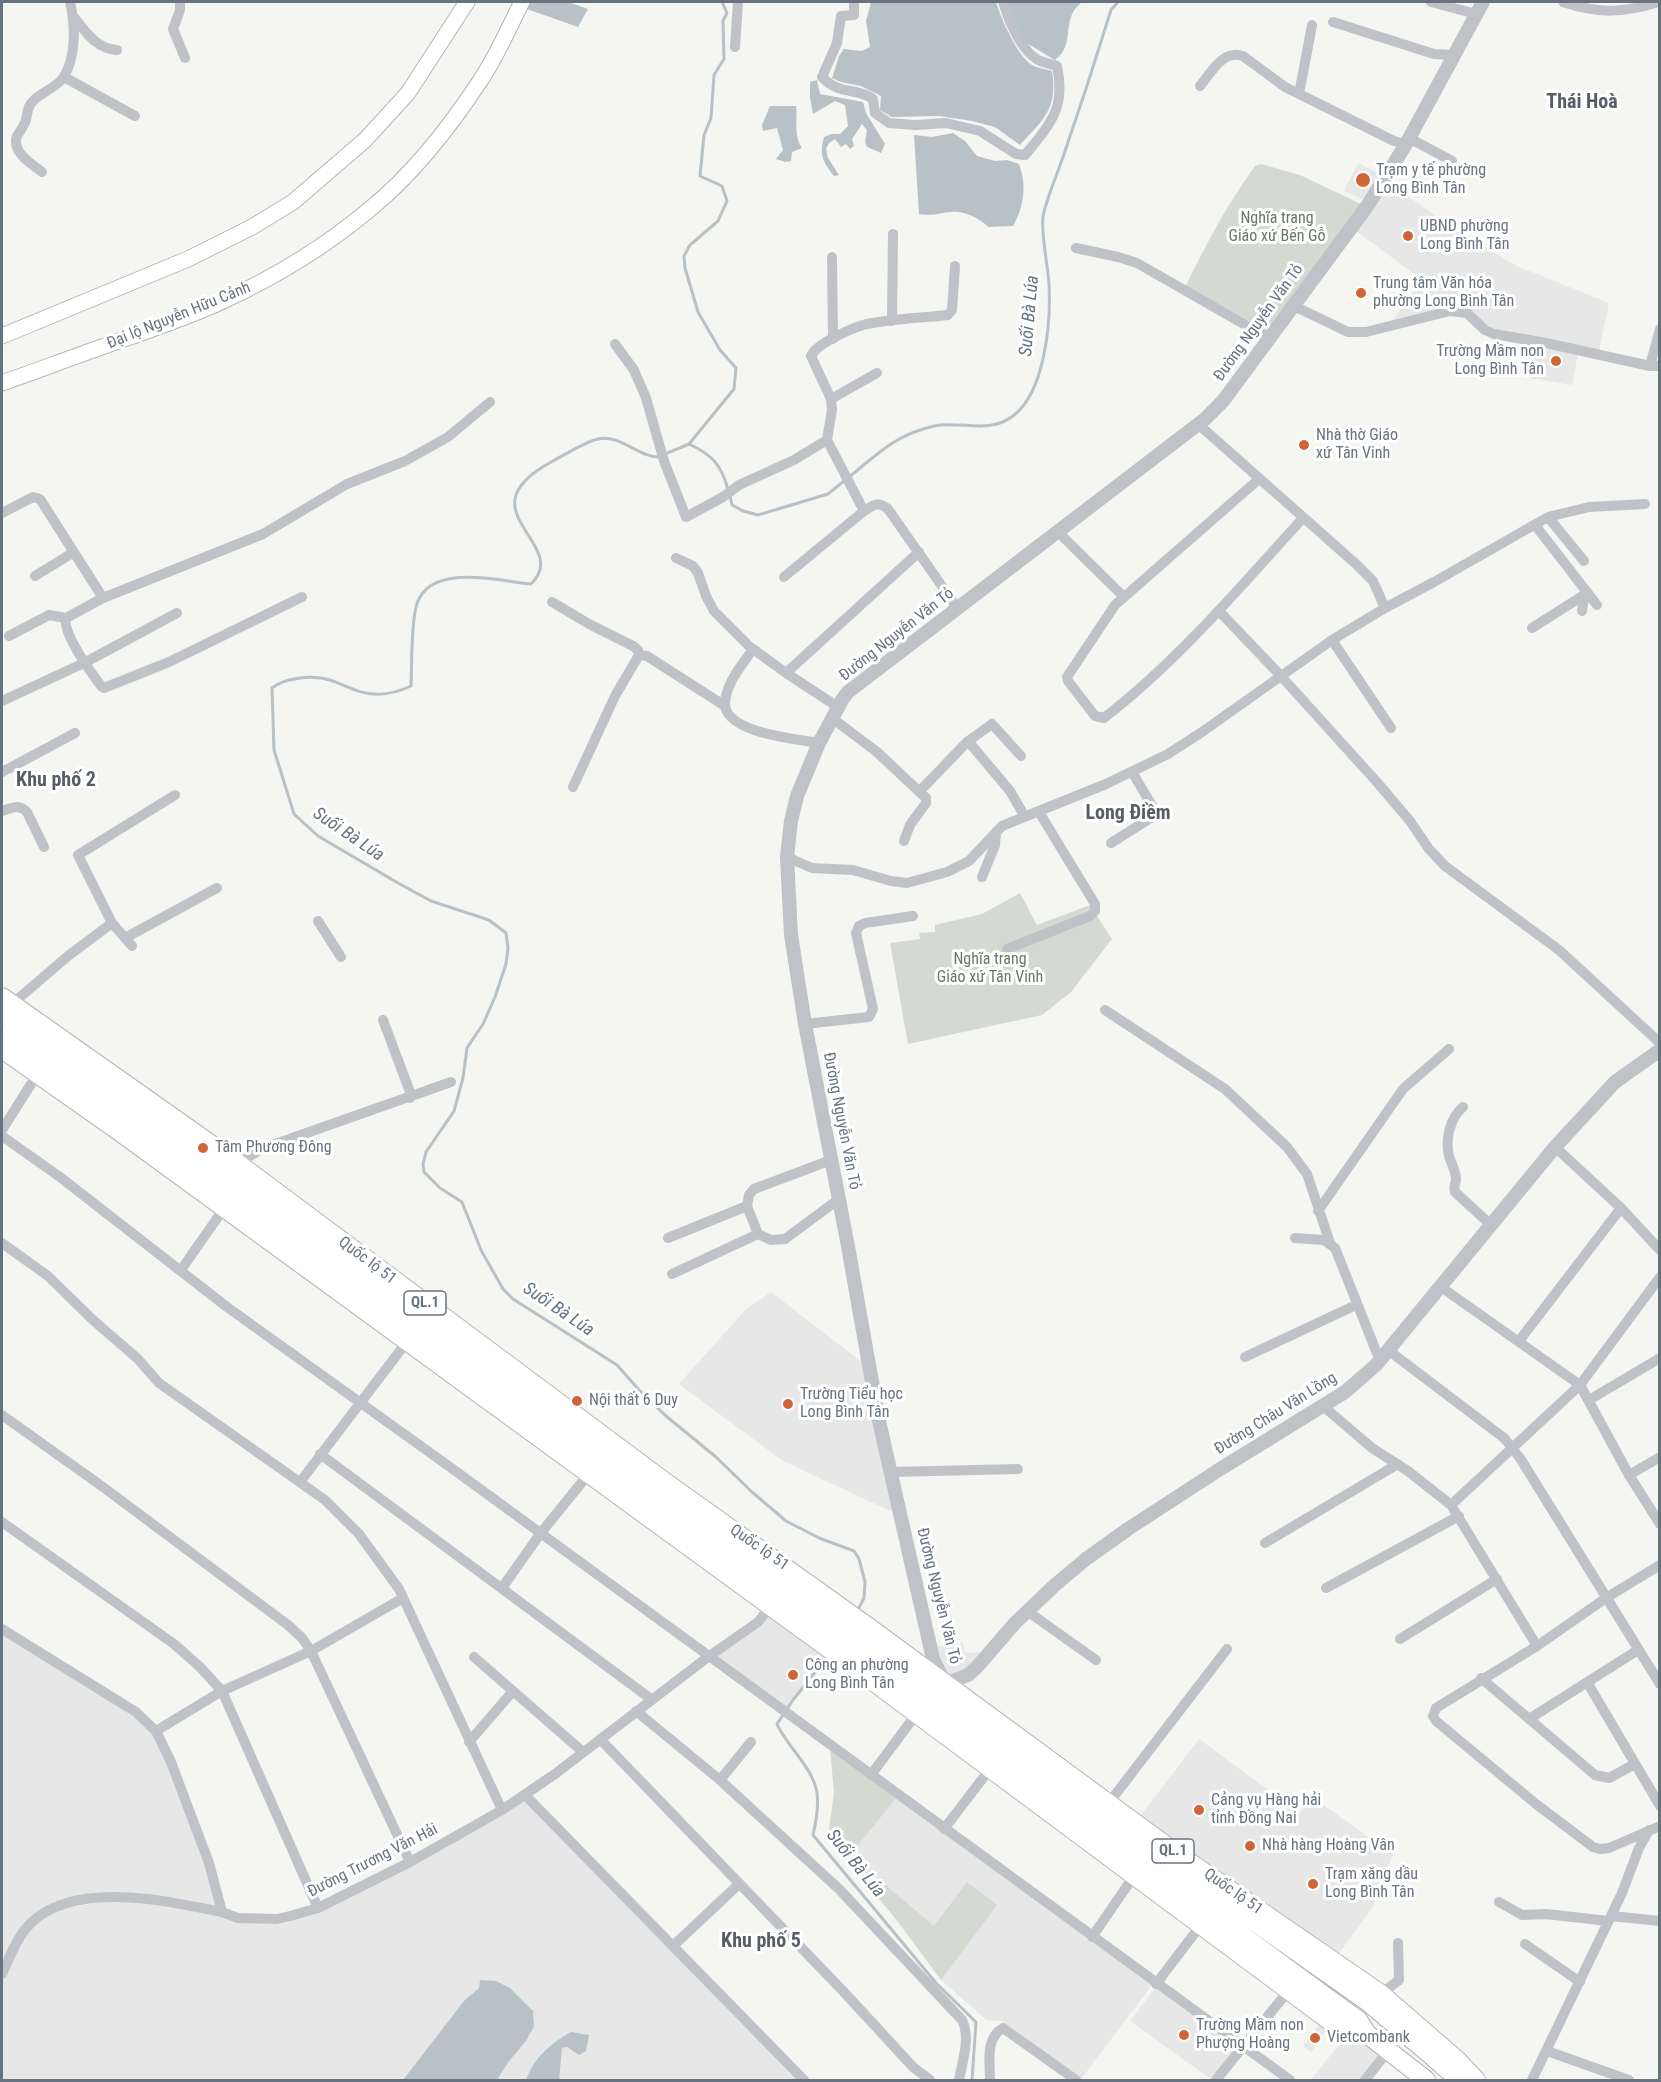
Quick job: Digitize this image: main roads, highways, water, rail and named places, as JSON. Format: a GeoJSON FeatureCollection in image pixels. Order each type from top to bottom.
{"type":"FeatureCollection","features":[{"type":"Feature","properties":{"kind":"main road"},"geometry":{"type":"LineString","coordinates":[[2,336],[188,259],[252,227],[293,201],[365,140],[408,93],[467,2]]}},
{"type":"Feature","properties":{"kind":"main road","name":"Đại lộ Nguyễn Hữu Cảnh"},"geometry":{"type":"LineString","coordinates":[[2,383],[223,301],[264,281],[342,231],[402,179],[440,134],[482,78],[522,2]]}},
{"type":"Feature","properties":{"kind":"main road","name":"Quốc lộ 51"},"geometry":{"type":"LineString","coordinates":[[5,1005],[50,1055],[228,1203],[592,1470],[782,1590],[836,1628]]}},
{"type":"Feature","properties":{"kind":"main road","name":"Quốc lộ 51"},"geometry":{"type":"LineString","coordinates":[[2,1034],[50,1055],[230,1168],[492,1360],[782,1590],[836,1628]]}},
{"type":"Feature","properties":{"kind":"main road","name":"Quốc lộ 51"},"geometry":{"type":"LineString","coordinates":[[2,1049],[50,1055]]}},
{"type":"Feature","properties":{"kind":"main road","name":"QL.1"},"geometry":{"type":"LineString","coordinates":[[836,1628],[855,1642]]}},
{"type":"Feature","properties":{"kind":"main road","name":"QL.1"},"geometry":{"type":"LineString","coordinates":[[836,1628],[855,1642]]}},
{"type":"Feature","properties":{"kind":"main road","name":"Quốc lộ 51"},"geometry":{"type":"LineString","coordinates":[[855,1642],[1139,1869],[1201,1925],[1346,2032],[1367,2034]]}},
{"type":"Feature","properties":{"kind":"main road","name":"Quốc lộ 51"},"geometry":{"type":"LineString","coordinates":[[855,1642],[930,1703],[1136,1838],[1368,2002],[1459,2080]]}},
{"type":"Feature","properties":{"kind":"main road","name":"Quốc lộ 51"},"geometry":{"type":"LineString","coordinates":[[930,1703],[990,1769],[1358,2020],[1367,2034],[1426,2080]]}},
{"type":"Feature","properties":{"kind":"main road","name":"Quốc lộ 51"},"geometry":{"type":"LineString","coordinates":[[930,1703],[1108,1804],[1381,1994],[1456,2059],[1476,2080]]}},
{"type":"Feature","properties":{"kind":"waterway"},"geometry":{"type":"LineString","coordinates":[[689,444],[734,389],[736,368],[720,350],[698,312],[685,268],[684,256],[690,245],[718,221],[727,201],[722,186],[700,176],[704,135],[711,118],[714,75],[724,59],[723,21],[727,13],[722,2]]}},
{"type":"Feature","properties":{"kind":"waterway","name":"Suối Bà Lúa"},"geometry":{"type":"LineString","coordinates":[[849,477],[888,446],[908,434],[934,426],[984,426],[1004,422],[1024,405],[1032,391],[1044,355],[1049,318],[1049,285],[1043,233],[1044,211],[1111,10],[1118,2]]}},
{"type":"Feature","properties":{"kind":"waterway","name":"Suối Bà Lúa"},"geometry":{"type":"LineString","coordinates":[[659,457],[651,456],[621,442],[606,438],[598,439],[563,455],[527,479],[516,496],[516,511],[539,555],[540,569],[531,584],[462,577],[446,579],[431,585],[421,596],[415,612],[411,686],[389,693],[369,694],[323,678],[292,679],[278,684],[272,688],[274,750],[294,814],[318,836],[431,901],[489,920],[506,933],[508,948],[506,964],[495,997],[483,1024],[467,1048],[463,1078],[454,1111],[426,1152],[423,1164],[424,1172],[440,1188],[462,1202],[481,1250],[503,1289],[513,1299],[617,1365],[666,1416],[716,1457],[786,1521],[819,1538],[854,1551],[859,1559],[865,1582],[864,1598],[858,1610]]}},
{"type":"Feature","properties":{"kind":"waterway","name":"Suối Bà Lúa"},"geometry":{"type":"LineString","coordinates":[[665,454],[689,444],[697,448],[719,467],[728,490]]}},
{"type":"Feature","properties":{"kind":"waterway","name":"Suối Bà Lúa"},"geometry":{"type":"LineString","coordinates":[[730,496],[732,505],[758,515],[828,494],[844,481]]}},
{"type":"Feature","properties":{"kind":"waterway","name":"Suối Bà Lúa"},"geometry":{"type":"LineString","coordinates":[[828,1656],[777,1724],[815,1784],[818,1804],[813,1835],[936,1983],[976,2022],[972,2080]]}},
{"type":"Feature","properties":{"kind":"place","name":"Trạm y tế phường Long Bình Tân"},"geometry":{"type":"Point","coordinates":[1363,180]}},
{"type":"Feature","properties":{"kind":"place","name":"UBND phường Long Bình Tân"},"geometry":{"type":"Point","coordinates":[1408,236]}},
{"type":"Feature","properties":{"kind":"place","name":"Trung tâm Văn hóa phường Long Bình Tân"},"geometry":{"type":"Point","coordinates":[1361,293]}},
{"type":"Feature","properties":{"kind":"place","name":"Trường Mầm non Long Bình Tân"},"geometry":{"type":"Point","coordinates":[1556,361]}},
{"type":"Feature","properties":{"kind":"place","name":"Nhà thờ Giáo xứ Tân Vinh"},"geometry":{"type":"Point","coordinates":[1304,445]}},
{"type":"Feature","properties":{"kind":"place","name":"Tâm Phương Đông"},"geometry":{"type":"Point","coordinates":[203,1148]}},
{"type":"Feature","properties":{"kind":"place","name":"Nội thất 6 Duy"},"geometry":{"type":"Point","coordinates":[577,1401]}},
{"type":"Feature","properties":{"kind":"place","name":"Trường Tiểu học Long Bình Tân"},"geometry":{"type":"Point","coordinates":[788,1404]}},
{"type":"Feature","properties":{"kind":"place","name":"Công an phường Long Bình Tân"},"geometry":{"type":"Point","coordinates":[793,1675]}},
{"type":"Feature","properties":{"kind":"place","name":"Cảng vụ Hàng hải tỉnh Đồng Nai"},"geometry":{"type":"Point","coordinates":[1199,1810]}},
{"type":"Feature","properties":{"kind":"place","name":"Nhà hàng Hoàng Vân"},"geometry":{"type":"Point","coordinates":[1250,1846]}},
{"type":"Feature","properties":{"kind":"place","name":"Trạm xăng dầu Long Bình Tân"},"geometry":{"type":"Point","coordinates":[1313,1884]}},
{"type":"Feature","properties":{"kind":"place","name":"Trường Mầm non Phượng Hoàng"},"geometry":{"type":"Point","coordinates":[1184,2035]}},
{"type":"Feature","properties":{"kind":"place","name":"Vietcombank"},"geometry":{"type":"Point","coordinates":[1315,2038]}},
{"type":"Feature","properties":{"kind":"district","name":"Thái Hoà"},"geometry":{"type":"Point","coordinates":[1582,103]}},
{"type":"Feature","properties":{"kind":"district","name":"Khu phố 2"},"geometry":{"type":"Point","coordinates":[56,781]}},
{"type":"Feature","properties":{"kind":"district","name":"Long Điềm"},"geometry":{"type":"Point","coordinates":[1128,814]}},
{"type":"Feature","properties":{"kind":"district","name":"Khu phố 5"},"geometry":{"type":"Point","coordinates":[761,1942]}},
{"type":"Feature","properties":{"kind":"park label","name":"Nghĩa trang Giáo xứ Bến Gỗ"},"geometry":{"type":"Point","coordinates":[1277,228]}},
{"type":"Feature","properties":{"kind":"park label","name":"Nghĩa trang Giáo xứ Tân Vinh"},"geometry":{"type":"Point","coordinates":[990,969]}}]}
